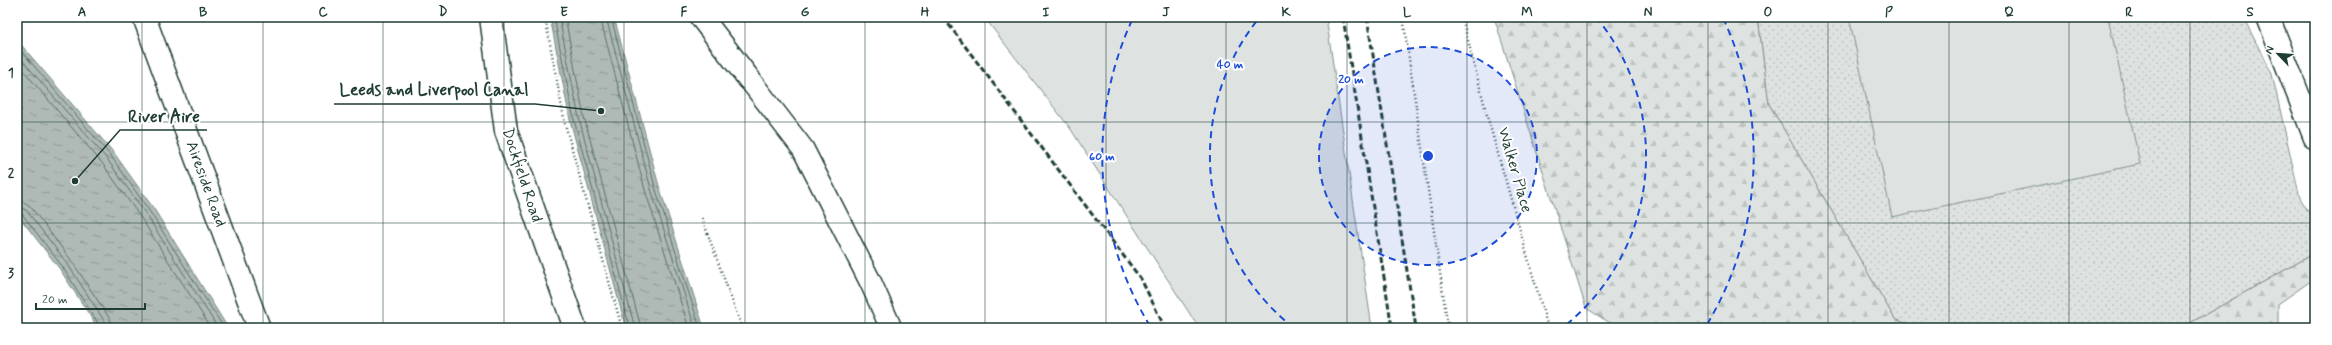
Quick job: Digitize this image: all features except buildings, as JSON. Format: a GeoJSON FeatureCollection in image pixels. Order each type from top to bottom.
{"type":"FeatureCollection","features":[{"type":"Feature","properties":{"kind":"street","name":"Aireside Road"},"geometry":{"type":"LineString","coordinates":[[144,17],[259,328]]}},
{"type":"Feature","properties":{"kind":"street","name":"Dockfield Road"},"geometry":{"type":"LineString","coordinates":[[491,17],[506,131],[574,328]]}},
{"type":"Feature","properties":{"kind":"street"},"geometry":{"type":"LineString","coordinates":[[701,17],[749,79]]}},
{"type":"Feature","properties":{"kind":"street"},"geometry":{"type":"LineString","coordinates":[[2268,17],[2315,138]]}},
{"type":"Feature","properties":{"kind":"lane"},"geometry":{"type":"LineString","coordinates":[[749,79],[803,149],[872,283],[891,328]]}},
{"type":"Feature","properties":{"kind":"path"},"geometry":{"type":"LineString","coordinates":[[545,17],[565,124],[622,328]]}},
{"type":"Feature","properties":{"kind":"path"},"geometry":{"type":"LineString","coordinates":[[1403,17],[1448,328]]}},
{"type":"Feature","properties":{"kind":"path","name":"Walker Place"},"geometry":{"type":"LineString","coordinates":[[1462,17],[1488,119],[1548,328]]}},
{"type":"Feature","properties":{"kind":"path"},"geometry":{"type":"LineString","coordinates":[[702,218],[742,328]]}},
{"type":"Feature","properties":{"kind":"green space"},"geometry":{"type":"Polygon","coordinates":[[[984,17],[1326,17],[1372,328],[1199,328],[1070,128],[984,17]]]}},
{"type":"Feature","properties":{"kind":"green space"},"geometry":{"type":"Polygon","coordinates":[[[1494,17],[1758,17],[1769,104],[1895,319],[1918,328],[1618,328],[1586,308],[1494,17]]]}},
{"type":"Feature","properties":{"kind":"green space"},"geometry":{"type":"Polygon","coordinates":[[[1758,17],[2243,17],[2272,74],[2300,198],[2315,222],[2315,253],[2181,328],[1918,328],[1895,319],[1769,104],[1758,17]]]}},
{"type":"Feature","properties":{"kind":"green space"},"geometry":{"type":"Polygon","coordinates":[[[1849,17],[2108,17],[2140,164],[1892,217],[1849,17]]]}},
{"type":"Feature","properties":{"kind":"green space"},"geometry":{"type":"Polygon","coordinates":[[[2315,253],[2315,278],[2278,304],[2278,328],[2181,328],[2315,253]]]}},
{"type":"Feature","properties":{"kind":"water"},"geometry":{"type":"Polygon","coordinates":[[[550,17],[614,17],[659,186],[704,328],[626,328],[570,120],[550,17]]]}},
{"type":"Feature","properties":{"kind":"water"},"geometry":{"type":"Polygon","coordinates":[[[17,40],[114,153],[154,209],[228,328],[98,328],[59,268],[17,214],[17,40]]]}},
{"type":"Feature","properties":{"kind":"railway"},"geometry":{"type":"LineString","coordinates":[[943,17],[1141,279],[1165,328]]}},
{"type":"Feature","properties":{"kind":"railway"},"geometry":{"type":"LineString","coordinates":[[1343,17],[1392,328]]}},
{"type":"Feature","properties":{"kind":"railway"},"geometry":{"type":"LineString","coordinates":[[1367,17],[1416,328]]}},
{"type":"Feature","properties":{"kind":"place","name":"Leeds and Liverpool Canal"},"geometry":{"type":"Point","coordinates":[601,111]}},
{"type":"Feature","properties":{"kind":"place","name":"River Aire"},"geometry":{"type":"Point","coordinates":[75,181]}}]}
